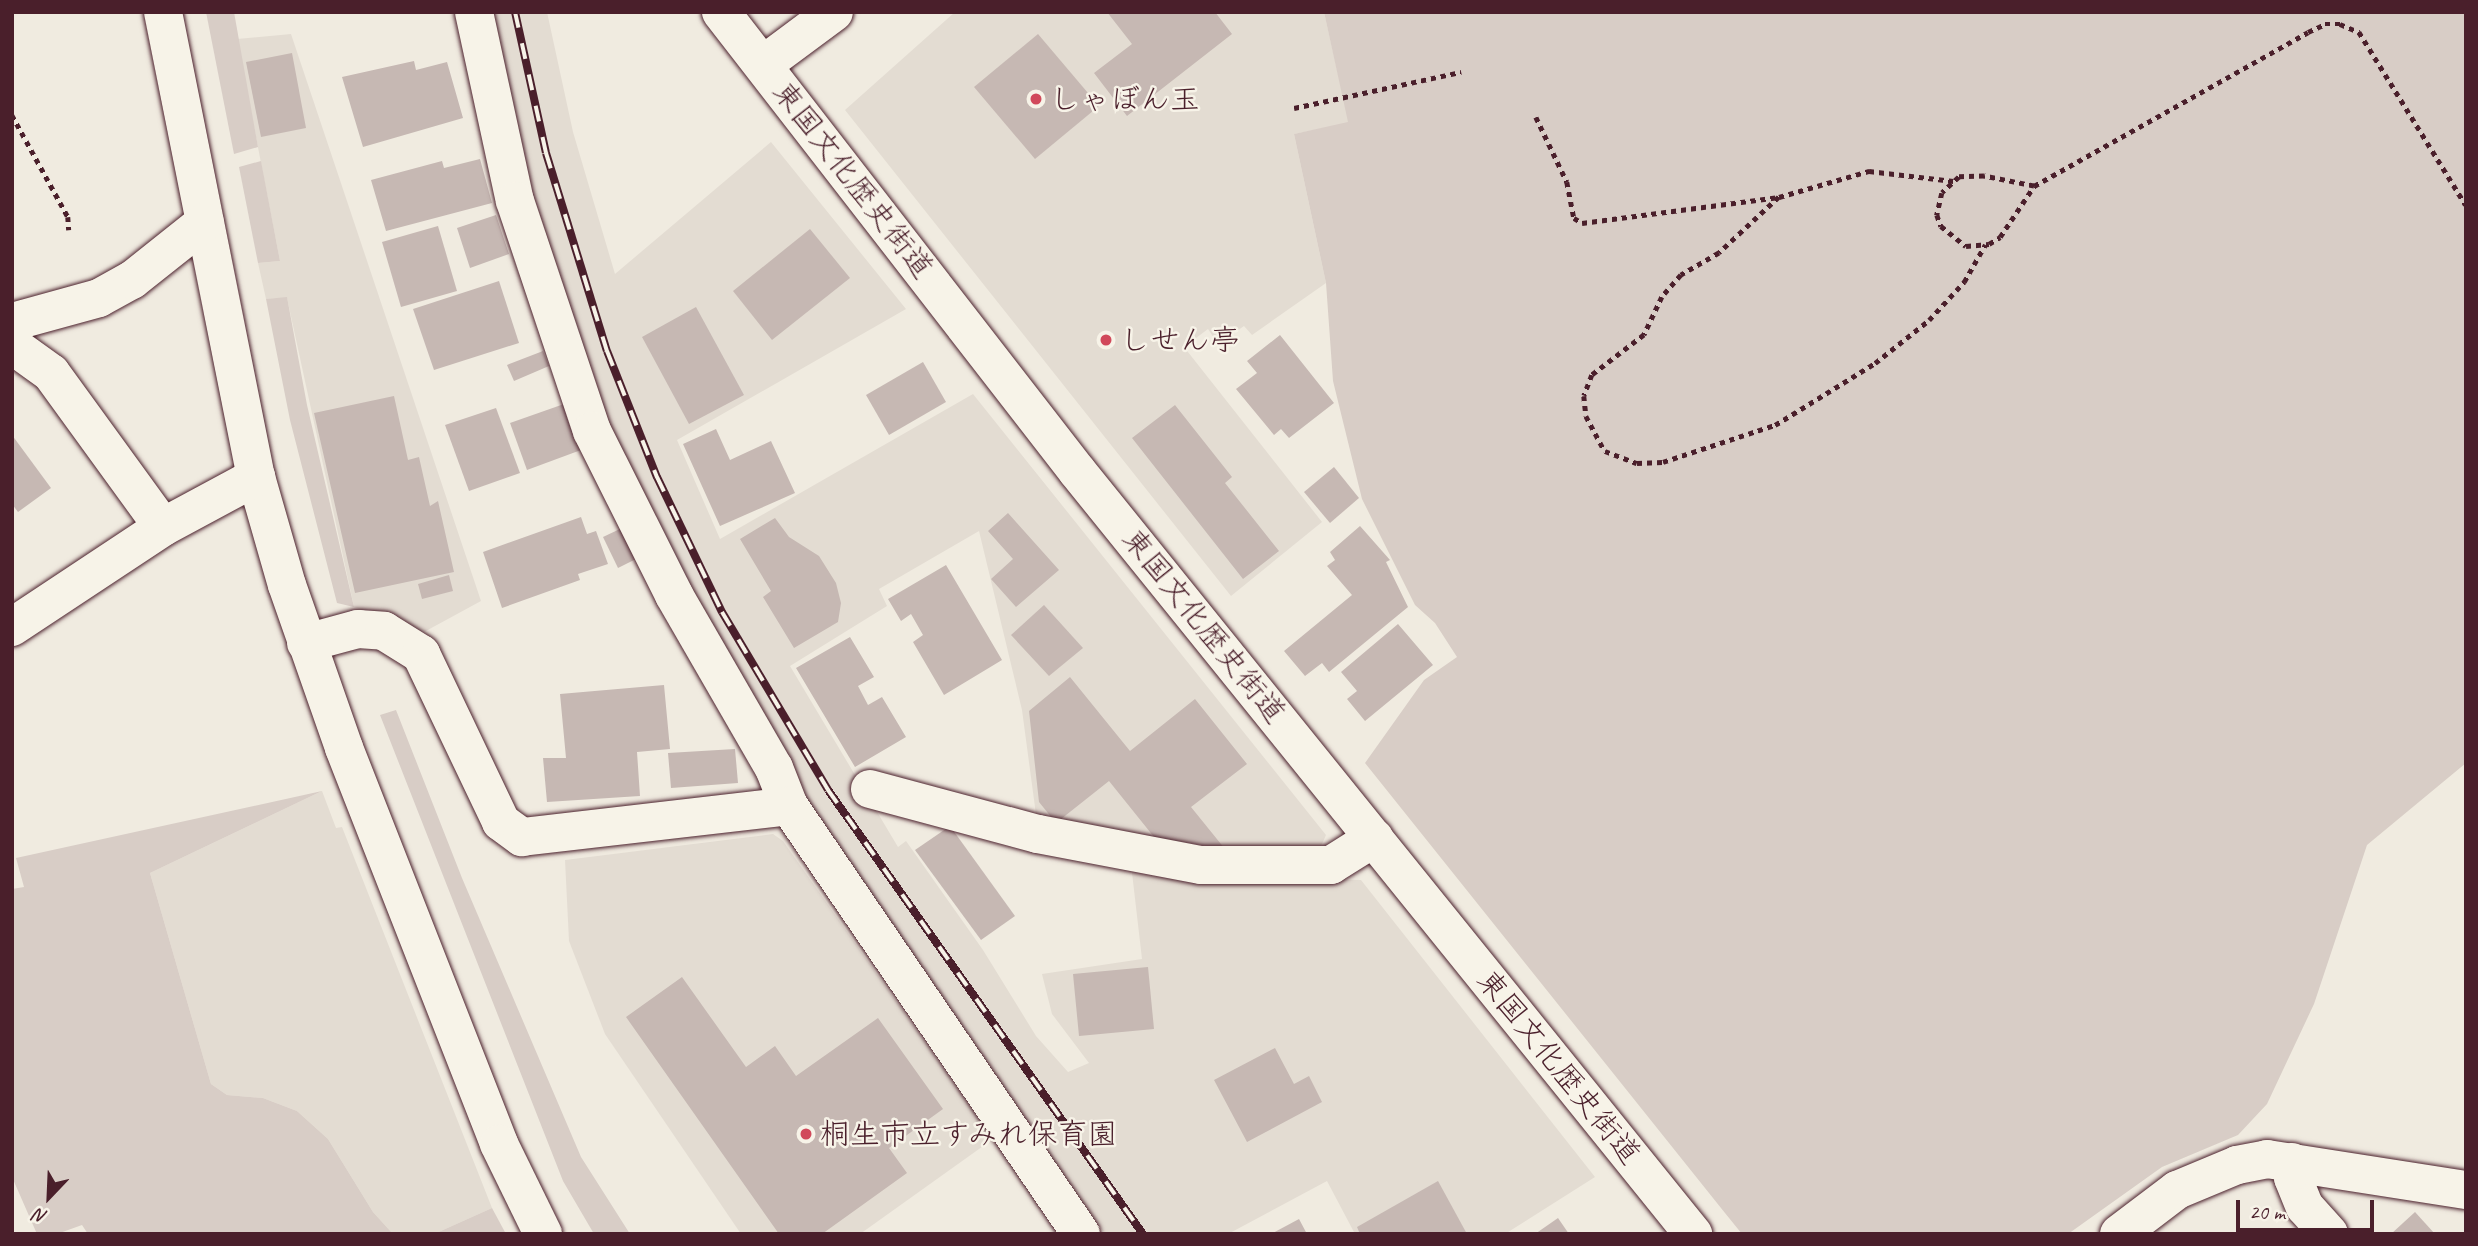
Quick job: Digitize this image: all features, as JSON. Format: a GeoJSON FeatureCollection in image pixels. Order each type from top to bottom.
{"type":"FeatureCollection","features":[{"type":"Feature","properties":{"kind":"main road"},"geometry":{"type":"LineString","coordinates":[[163,12],[256,477],[306,643],[499,1144],[543,1234]]}},
{"type":"Feature","properties":{"kind":"main road"},"geometry":{"type":"LineString","coordinates":[[474,12],[515,201],[592,431],[674,595],[774,768],[789,806],[1081,1234]]}},
{"type":"Feature","properties":{"kind":"main road","name":"東国文化歴史街道"},"geometry":{"type":"LineString","coordinates":[[721,12],[764,64],[1077,471],[1693,1234]]}},
{"type":"Feature","properties":{"kind":"main road"},"geometry":{"type":"LineString","coordinates":[[764,64],[834,12]]}},
{"type":"Feature","properties":{"kind":"main road"},"geometry":{"type":"LineString","coordinates":[[12,322],[99,298],[132,280],[205,222]]}},
{"type":"Feature","properties":{"kind":"main road"},"geometry":{"type":"LineString","coordinates":[[12,345],[51,373],[163,527]]}},
{"type":"Feature","properties":{"kind":"main road"},"geometry":{"type":"LineString","coordinates":[[12,627],[163,527],[256,477]]}},
{"type":"Feature","properties":{"kind":"main road"},"geometry":{"type":"LineString","coordinates":[[306,643],[358,629],[384,631],[421,654],[502,822],[522,837],[789,806]]}},
{"type":"Feature","properties":{"kind":"main road"},"geometry":{"type":"LineString","coordinates":[[870,789],[1038,834],[1201,865],[1331,865],[1374,838]]}},
{"type":"Feature","properties":{"kind":"main road"},"geometry":{"type":"LineString","coordinates":[[2119,1234],[2177,1190],[2207,1175],[2267,1159],[2466,1190]]}},
{"type":"Feature","properties":{"kind":"main road"},"geometry":{"type":"LineString","coordinates":[[2292,1162],[2293,1178],[2305,1207],[2329,1234]]}},
{"type":"Feature","properties":{"kind":"path"},"geometry":{"type":"LineString","coordinates":[[1954,181],[1938,204],[1941,226],[1966,246],[1986,245],[2000,237],[2034,186],[2308,32],[2332,24],[2359,32],[2466,205]]}},
{"type":"Feature","properties":{"kind":"path"},"geometry":{"type":"LineString","coordinates":[[1294,108],[1461,72]]}},
{"type":"Feature","properties":{"kind":"path"},"geometry":{"type":"LineString","coordinates":[[12,115],[68,217],[69,230]]}},
{"type":"Feature","properties":{"kind":"path"},"geometry":{"type":"LineString","coordinates":[[1536,117],[1567,182],[1574,218],[1582,223],[1779,197],[1869,171],[1954,181],[1971,175],[2034,186]]}},
{"type":"Feature","properties":{"kind":"path"},"geometry":{"type":"LineString","coordinates":[[1779,197],[1719,253],[1681,275],[1662,297],[1644,335],[1592,375],[1584,396],[1586,416],[1605,451],[1637,463],[1663,462],[1775,425],[1875,363],[1929,320],[1964,282],[1986,245]]}},
{"type":"Feature","properties":{"kind":"shaded area"},"geometry":{"type":"Polygon","coordinates":[[[206,12],[234,12],[258,147],[234,154],[206,12]]]}},
{"type":"Feature","properties":{"kind":"shaded area"},"geometry":{"type":"Polygon","coordinates":[[[488,12],[547,12],[573,132],[615,274],[771,142],[906,309],[677,440],[720,539],[973,394],[1326,835],[1317,855],[1207,850],[1037,822],[1022,710],[979,531],[879,589],[887,606],[790,666],[898,847],[906,841],[983,950],[1036,1036],[1068,1072],[1089,1063],[1052,1014],[1042,974],[1142,959],[1131,864],[1199,877],[1361,880],[1595,1177],[1505,1234],[1355,1234],[1327,1181],[1228,1234],[1105,1234],[819,822],[625,469],[529,194],[488,12]]]}},
{"type":"Feature","properties":{"kind":"shaded area"},"geometry":{"type":"Polygon","coordinates":[[[955,12],[1324,12],[1349,123],[1294,134],[1326,283],[1252,335],[1244,326],[1218,344],[1208,329],[1184,347],[1322,522],[1231,596],[845,110],[955,12]]]}},
{"type":"Feature","properties":{"kind":"shaded area"},"geometry":{"type":"Polygon","coordinates":[[[1324,12],[2466,12],[2466,763],[2367,845],[2314,1004],[2267,1104],[2238,1135],[2162,1167],[2068,1234],[1742,1234],[1365,763],[1424,680],[1457,657],[1435,623],[1415,605],[1362,499],[1333,381],[1326,283],[1294,134],[1348,122],[1324,12]]]}},
{"type":"Feature","properties":{"kind":"shaded area"},"geometry":{"type":"Polygon","coordinates":[[[291,34],[481,601],[424,632],[354,607],[287,298],[266,299],[258,263],[280,261],[237,39],[291,34]]]}},
{"type":"Feature","properties":{"kind":"shaded area"},"geometry":{"type":"Polygon","coordinates":[[[261,161],[280,261],[258,263],[239,167],[261,161]]]}},
{"type":"Feature","properties":{"kind":"shaded area"},"geometry":{"type":"Polygon","coordinates":[[[287,297],[307,405],[354,607],[337,603],[290,420],[266,299],[287,297]]]}},
{"type":"Feature","properties":{"kind":"shaded area"},"geometry":{"type":"Polygon","coordinates":[[[396,710],[462,878],[581,1157],[630,1234],[594,1234],[563,1181],[380,715],[396,710]]]}},
{"type":"Feature","properties":{"kind":"shaded area"},"geometry":{"type":"Polygon","coordinates":[[[322,791],[336,828],[342,827],[492,1208],[434,1234],[393,1234],[373,1212],[328,1139],[297,1111],[263,1098],[227,1095],[211,1084],[150,873],[322,791]]]}},
{"type":"Feature","properties":{"kind":"shaded area"},"geometry":{"type":"Polygon","coordinates":[[[322,791],[150,873],[211,1084],[227,1095],[263,1098],[297,1111],[328,1139],[373,1212],[393,1234],[88,1234],[82,1225],[57,1234],[37,1234],[12,1177],[12,889],[24,887],[16,858],[322,791]]]}},
{"type":"Feature","properties":{"kind":"shaded area"},"geometry":{"type":"Polygon","coordinates":[[[773,834],[783,841],[993,1139],[860,1234],[741,1234],[605,1034],[569,941],[565,860],[773,834]]]}},
{"type":"Feature","properties":{"kind":"shaded area"},"geometry":{"type":"Polygon","coordinates":[[[492,1208],[506,1234],[434,1234],[492,1208]]]}},
{"type":"Feature","properties":{"kind":"building"},"geometry":{"type":"Polygon","coordinates":[[[1107,12],[1215,12],[1232,34],[1127,116],[1094,73],[1132,44],[1107,12]]]}},
{"type":"Feature","properties":{"kind":"building"},"geometry":{"type":"Polygon","coordinates":[[[1038,34],[1099,106],[1035,159],[974,87],[1038,34]]]}},
{"type":"Feature","properties":{"kind":"building"},"geometry":{"type":"Polygon","coordinates":[[[292,53],[306,128],[261,137],[246,62],[292,53]]]}},
{"type":"Feature","properties":{"kind":"building"},"geometry":{"type":"Polygon","coordinates":[[[414,61],[416,70],[447,62],[463,118],[363,147],[342,77],[414,61]]]}},
{"type":"Feature","properties":{"kind":"building"},"geometry":{"type":"Polygon","coordinates":[[[480,159],[492,203],[386,231],[371,180],[442,161],[444,168],[480,159]]]}},
{"type":"Feature","properties":{"kind":"building"},"geometry":{"type":"Polygon","coordinates":[[[496,215],[509,254],[470,268],[457,228],[496,215]]]}},
{"type":"Feature","properties":{"kind":"building"},"geometry":{"type":"Polygon","coordinates":[[[438,226],[457,291],[401,307],[382,242],[438,226]]]}},
{"type":"Feature","properties":{"kind":"building"},"geometry":{"type":"Polygon","coordinates":[[[810,229],[850,278],[772,340],[733,291],[810,229]]]}},
{"type":"Feature","properties":{"kind":"building"},"geometry":{"type":"Polygon","coordinates":[[[499,281],[519,343],[434,370],[413,309],[499,281]]]}},
{"type":"Feature","properties":{"kind":"building"},"geometry":{"type":"Polygon","coordinates":[[[696,307],[744,395],[689,424],[642,337],[696,307]]]}},
{"type":"Feature","properties":{"kind":"building"},"geometry":{"type":"Polygon","coordinates":[[[1280,335],[1334,403],[1289,438],[1281,429],[1274,435],[1236,389],[1257,373],[1247,361],[1280,335]]]}},
{"type":"Feature","properties":{"kind":"building"},"geometry":{"type":"Polygon","coordinates":[[[543,351],[549,366],[514,381],[507,365],[543,351]]]}},
{"type":"Feature","properties":{"kind":"building"},"geometry":{"type":"Polygon","coordinates":[[[923,362],[946,402],[889,435],[866,395],[923,362]]]}},
{"type":"Feature","properties":{"kind":"building"},"geometry":{"type":"Polygon","coordinates":[[[394,396],[408,460],[419,457],[430,506],[438,501],[454,572],[355,593],[314,413],[394,396]]]}},
{"type":"Feature","properties":{"kind":"building"},"geometry":{"type":"Polygon","coordinates":[[[564,404],[581,450],[527,470],[510,423],[564,404]]]}},
{"type":"Feature","properties":{"kind":"building"},"geometry":{"type":"Polygon","coordinates":[[[1175,405],[1232,477],[1225,483],[1279,551],[1243,579],[1132,438],[1175,405]]]}},
{"type":"Feature","properties":{"kind":"building"},"geometry":{"type":"Polygon","coordinates":[[[496,408],[520,473],[469,491],[445,425],[496,408]]]}},
{"type":"Feature","properties":{"kind":"building"},"geometry":{"type":"Polygon","coordinates":[[[716,429],[730,460],[771,441],[795,493],[720,526],[683,444],[716,429]]]}},
{"type":"Feature","properties":{"kind":"building"},"geometry":{"type":"Polygon","coordinates":[[[12,435],[51,488],[18,512],[12,504],[12,435]]]}},
{"type":"Feature","properties":{"kind":"building"},"geometry":{"type":"Polygon","coordinates":[[[1334,467],[1359,498],[1330,523],[1304,492],[1334,467]]]}},
{"type":"Feature","properties":{"kind":"building"},"geometry":{"type":"Polygon","coordinates":[[[1008,513],[1059,570],[1016,607],[991,579],[1013,559],[988,531],[1008,513]]]}},
{"type":"Feature","properties":{"kind":"building"},"geometry":{"type":"Polygon","coordinates":[[[581,517],[587,534],[596,531],[608,564],[578,574],[580,580],[502,608],[483,552],[581,517]]]}},
{"type":"Feature","properties":{"kind":"building"},"geometry":{"type":"Polygon","coordinates":[[[775,518],[789,537],[819,556],[836,583],[841,603],[838,622],[794,648],[763,597],[771,591],[740,539],[775,518]]]}},
{"type":"Feature","properties":{"kind":"building"},"geometry":{"type":"Polygon","coordinates":[[[1360,526],[1390,560],[1386,562],[1408,607],[1329,672],[1322,663],[1305,676],[1284,651],[1352,595],[1327,566],[1335,560],[1330,552],[1360,526]]]}},
{"type":"Feature","properties":{"kind":"building"},"geometry":{"type":"Polygon","coordinates":[[[622,528],[636,559],[618,568],[603,537],[622,528]]]}},
{"type":"Feature","properties":{"kind":"building"},"geometry":{"type":"Polygon","coordinates":[[[946,565],[1002,660],[944,695],[913,642],[923,635],[911,614],[901,621],[888,599],[946,565]]]}},
{"type":"Feature","properties":{"kind":"building"},"geometry":{"type":"Polygon","coordinates":[[[449,575],[453,591],[422,599],[418,584],[449,575]]]}},
{"type":"Feature","properties":{"kind":"building"},"geometry":{"type":"Polygon","coordinates":[[[1044,605],[1083,648],[1049,676],[1011,635],[1044,605]]]}},
{"type":"Feature","properties":{"kind":"building"},"geometry":{"type":"Polygon","coordinates":[[[1398,624],[1433,665],[1365,721],[1347,699],[1357,691],[1341,672],[1398,624]]]}},
{"type":"Feature","properties":{"kind":"building"},"geometry":{"type":"Polygon","coordinates":[[[850,637],[874,677],[858,686],[868,705],[882,697],[906,737],[855,767],[796,668],[850,637]]]}},
{"type":"Feature","properties":{"kind":"building"},"geometry":{"type":"Polygon","coordinates":[[[1070,677],[1130,751],[1195,699],[1247,764],[1191,807],[1225,849],[1154,837],[1109,781],[1056,823],[1039,802],[1029,711],[1070,677]]]}},
{"type":"Feature","properties":{"kind":"building"},"geometry":{"type":"Polygon","coordinates":[[[664,685],[670,749],[637,752],[640,796],[547,802],[543,758],[566,758],[560,694],[664,685]]]}},
{"type":"Feature","properties":{"kind":"building"},"geometry":{"type":"Polygon","coordinates":[[[735,749],[738,783],[671,788],[668,753],[735,749]]]}},
{"type":"Feature","properties":{"kind":"building"},"geometry":{"type":"Polygon","coordinates":[[[950,826],[1015,916],[981,940],[915,850],[950,826]]]}},
{"type":"Feature","properties":{"kind":"building"},"geometry":{"type":"Polygon","coordinates":[[[1148,967],[1154,1029],[1079,1036],[1073,974],[1148,967]]]}},
{"type":"Feature","properties":{"kind":"building"},"geometry":{"type":"Polygon","coordinates":[[[682,977],[746,1067],[775,1046],[796,1076],[878,1018],[943,1109],[889,1148],[907,1173],[822,1234],[779,1234],[626,1017],[682,977]]]}},
{"type":"Feature","properties":{"kind":"building"},"geometry":{"type":"Polygon","coordinates":[[[1275,1048],[1294,1084],[1309,1076],[1322,1102],[1247,1142],[1214,1080],[1275,1048]]]}},
{"type":"Feature","properties":{"kind":"building"},"geometry":{"type":"Polygon","coordinates":[[[1438,1181],[1467,1234],[1360,1234],[1357,1227],[1438,1181]]]}},
{"type":"Feature","properties":{"kind":"building"},"geometry":{"type":"Polygon","coordinates":[[[2415,1212],[2435,1234],[2391,1234],[2415,1212]]]}},
{"type":"Feature","properties":{"kind":"building"},"geometry":{"type":"Polygon","coordinates":[[[1558,1218],[1569,1234],[1535,1234],[1558,1218]]]}},
{"type":"Feature","properties":{"kind":"building"},"geometry":{"type":"Polygon","coordinates":[[[1299,1219],[1307,1234],[1271,1234],[1299,1219]]]}},
{"type":"Feature","properties":{"kind":"railway"},"geometry":{"type":"LineString","coordinates":[[515,12],[546,153],[607,351],[657,477],[722,612],[828,790],[1143,1234]]}},
{"type":"Feature","properties":{"kind":"place","name":"しゃぼん玉"},"geometry":{"type":"Point","coordinates":[1036,99]}},
{"type":"Feature","properties":{"kind":"place","name":"しせん亭"},"geometry":{"type":"Point","coordinates":[1106,340]}},
{"type":"Feature","properties":{"kind":"place","name":"桐生市立すみれ保育園"},"geometry":{"type":"Point","coordinates":[806,1134]}}]}
